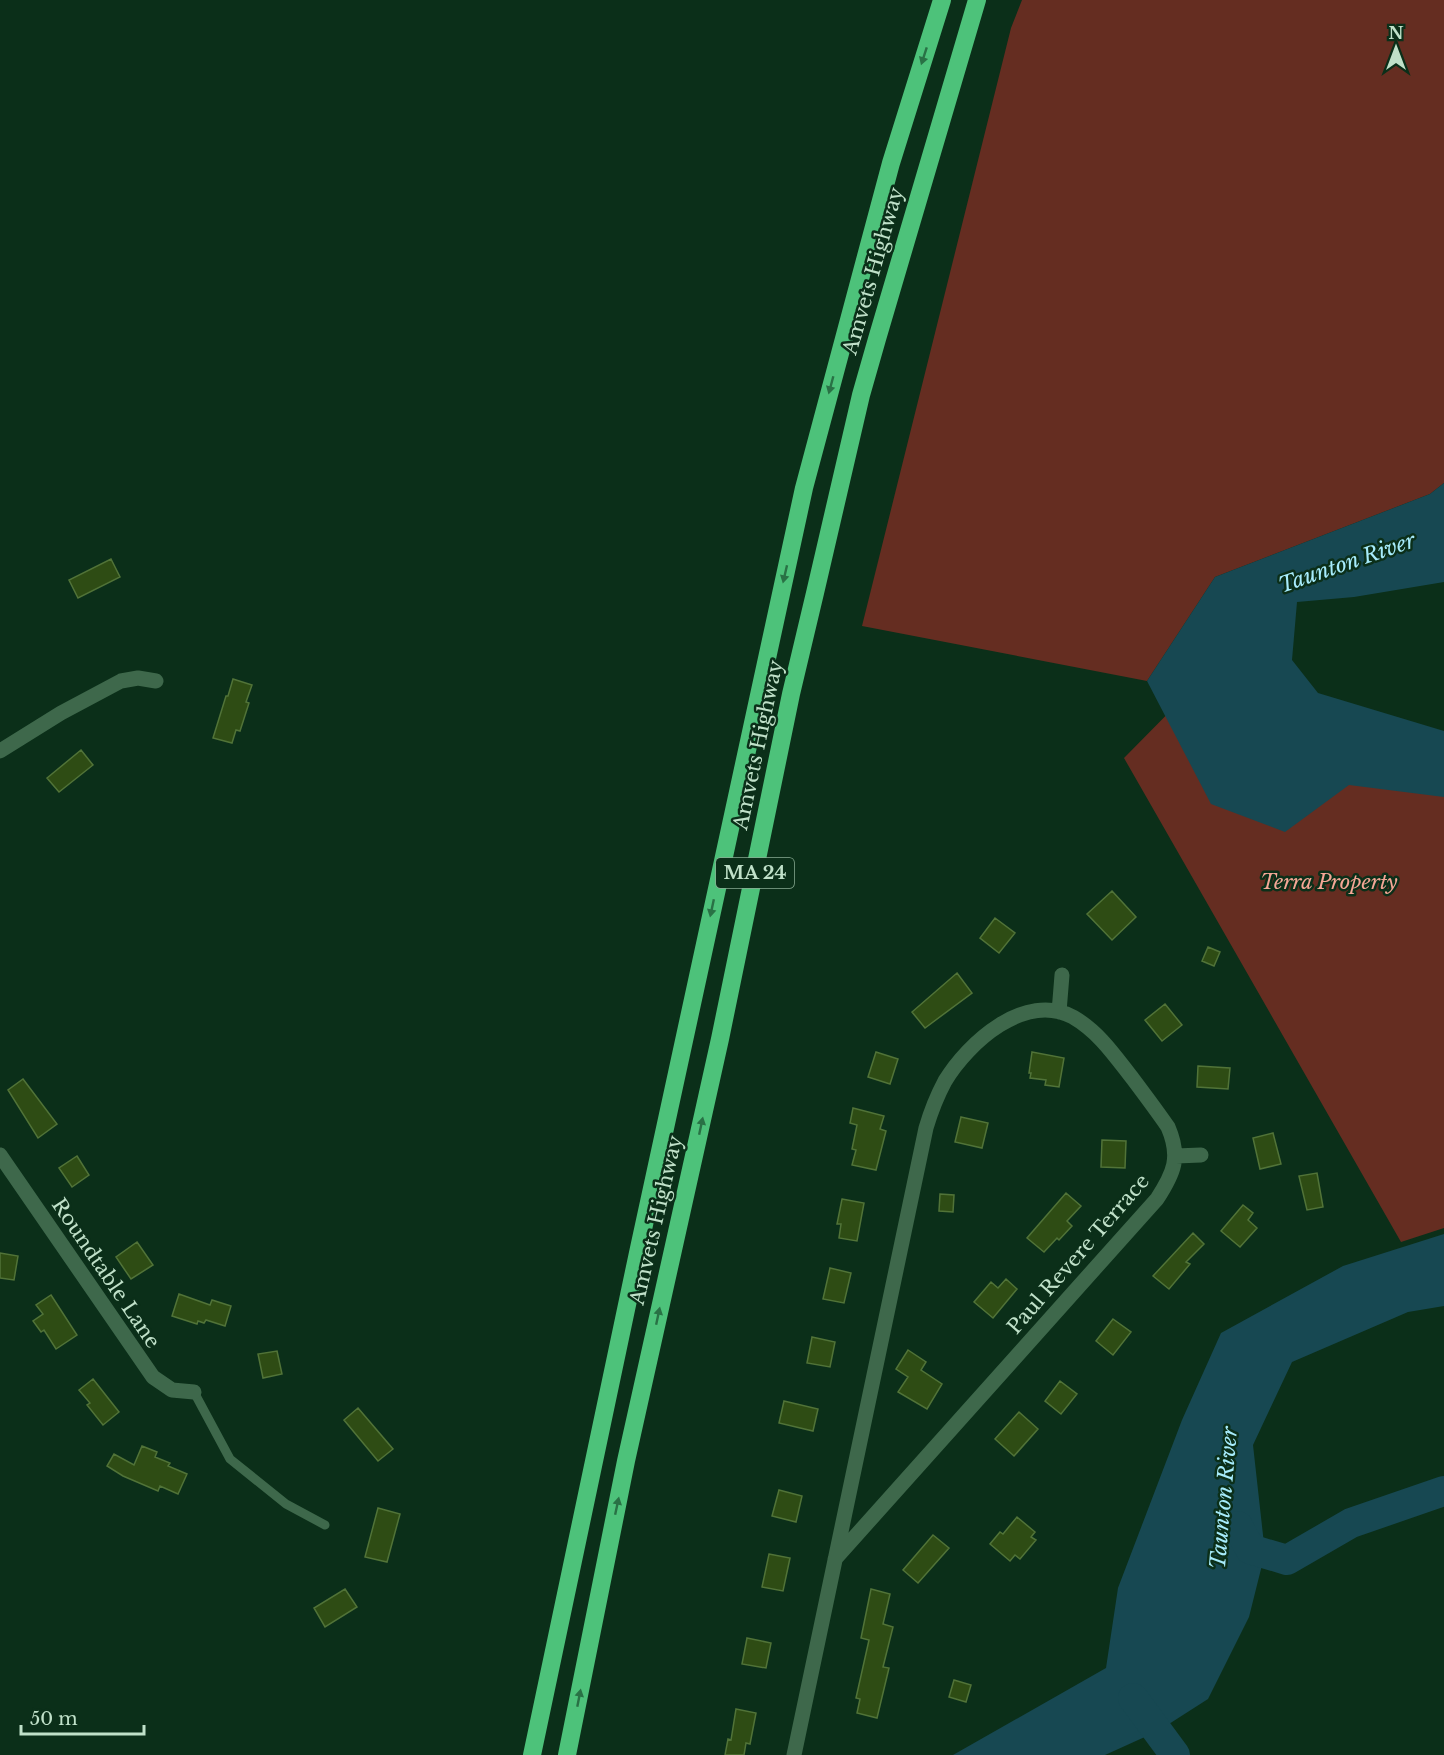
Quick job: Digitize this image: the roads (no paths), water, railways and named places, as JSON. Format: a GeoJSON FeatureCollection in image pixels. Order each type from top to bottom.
{"type":"FeatureCollection","features":[{"type":"Feature","properties":{"kind":"highway","name":"Amvets Highway"},"geometry":{"type":"LineString","coordinates":[[532,1755],[639,1248],[802,500],[888,173],[942,0]]}},
{"type":"Feature","properties":{"kind":"highway","name":"Amvets Highway"},"geometry":{"type":"LineString","coordinates":[[567,1755],[626,1461],[720,1039],[786,718],[815,593],[871,361],[936,133],[977,0]]}},
{"type":"Feature","properties":{"kind":"street"},"geometry":{"type":"LineString","coordinates":[[0,752],[61,713],[121,681],[138,678],[156,681]]}},
{"type":"Feature","properties":{"kind":"street"},"geometry":{"type":"LineString","coordinates":[[1059,1012],[1062,975]]}},
{"type":"Feature","properties":{"kind":"street","name":"Paul Revere Terrace"},"geometry":{"type":"LineString","coordinates":[[794,1755],[835,1559],[926,1128],[932,1109],[954,1068],[983,1037],[1012,1018],[1028,1013],[1059,1012],[1082,1023],[1103,1041],[1168,1127],[1173,1138],[1176,1156],[1171,1177],[1157,1199],[835,1559]]}},
{"type":"Feature","properties":{"kind":"street"},"geometry":{"type":"LineString","coordinates":[[1176,1156],[1201,1155]]}},
{"type":"Feature","properties":{"kind":"street","name":"Roundtable Lane"},"geometry":{"type":"LineString","coordinates":[[3,1165],[153,1377],[172,1390],[194,1392]]}},
{"type":"Feature","properties":{"kind":"lane"},"geometry":{"type":"LineString","coordinates":[[194,1392],[230,1459],[286,1504],[325,1525]]}},
{"type":"Feature","properties":{"kind":"water","name":"Taunton River"},"geometry":{"type":"Polygon","coordinates":[[[1444,483],[1444,582],[1354,597],[1297,602],[1292,660],[1318,693],[1444,731],[1444,797],[1349,785],[1285,832],[1211,804],[1147,681],[1215,577],[1430,494],[1444,483]]]}},
{"type":"Feature","properties":{"kind":"water","name":"Taunton River"},"geometry":{"type":"Polygon","coordinates":[[[1444,1234],[1444,1306],[1408,1312],[1292,1362],[1253,1445],[1265,1553],[1249,1617],[1208,1699],[1158,1731],[1105,1755],[953,1755],[1106,1668],[1118,1588],[1182,1420],[1221,1333],[1343,1266],[1444,1234]]]}},
{"type":"Feature","properties":{"kind":"waterway","name":"Taunton River"},"geometry":{"type":"LineString","coordinates":[[1238,1526],[1250,1549],[1287,1560],[1351,1523],[1444,1491]]}},
{"type":"Feature","properties":{"kind":"waterway"},"geometry":{"type":"LineString","coordinates":[[1133,1698],[1175,1755]]}},
{"type":"Feature","properties":{"kind":"park label","name":"Terra Property"},"geometry":{"type":"Point","coordinates":[1329,882]}}]}
